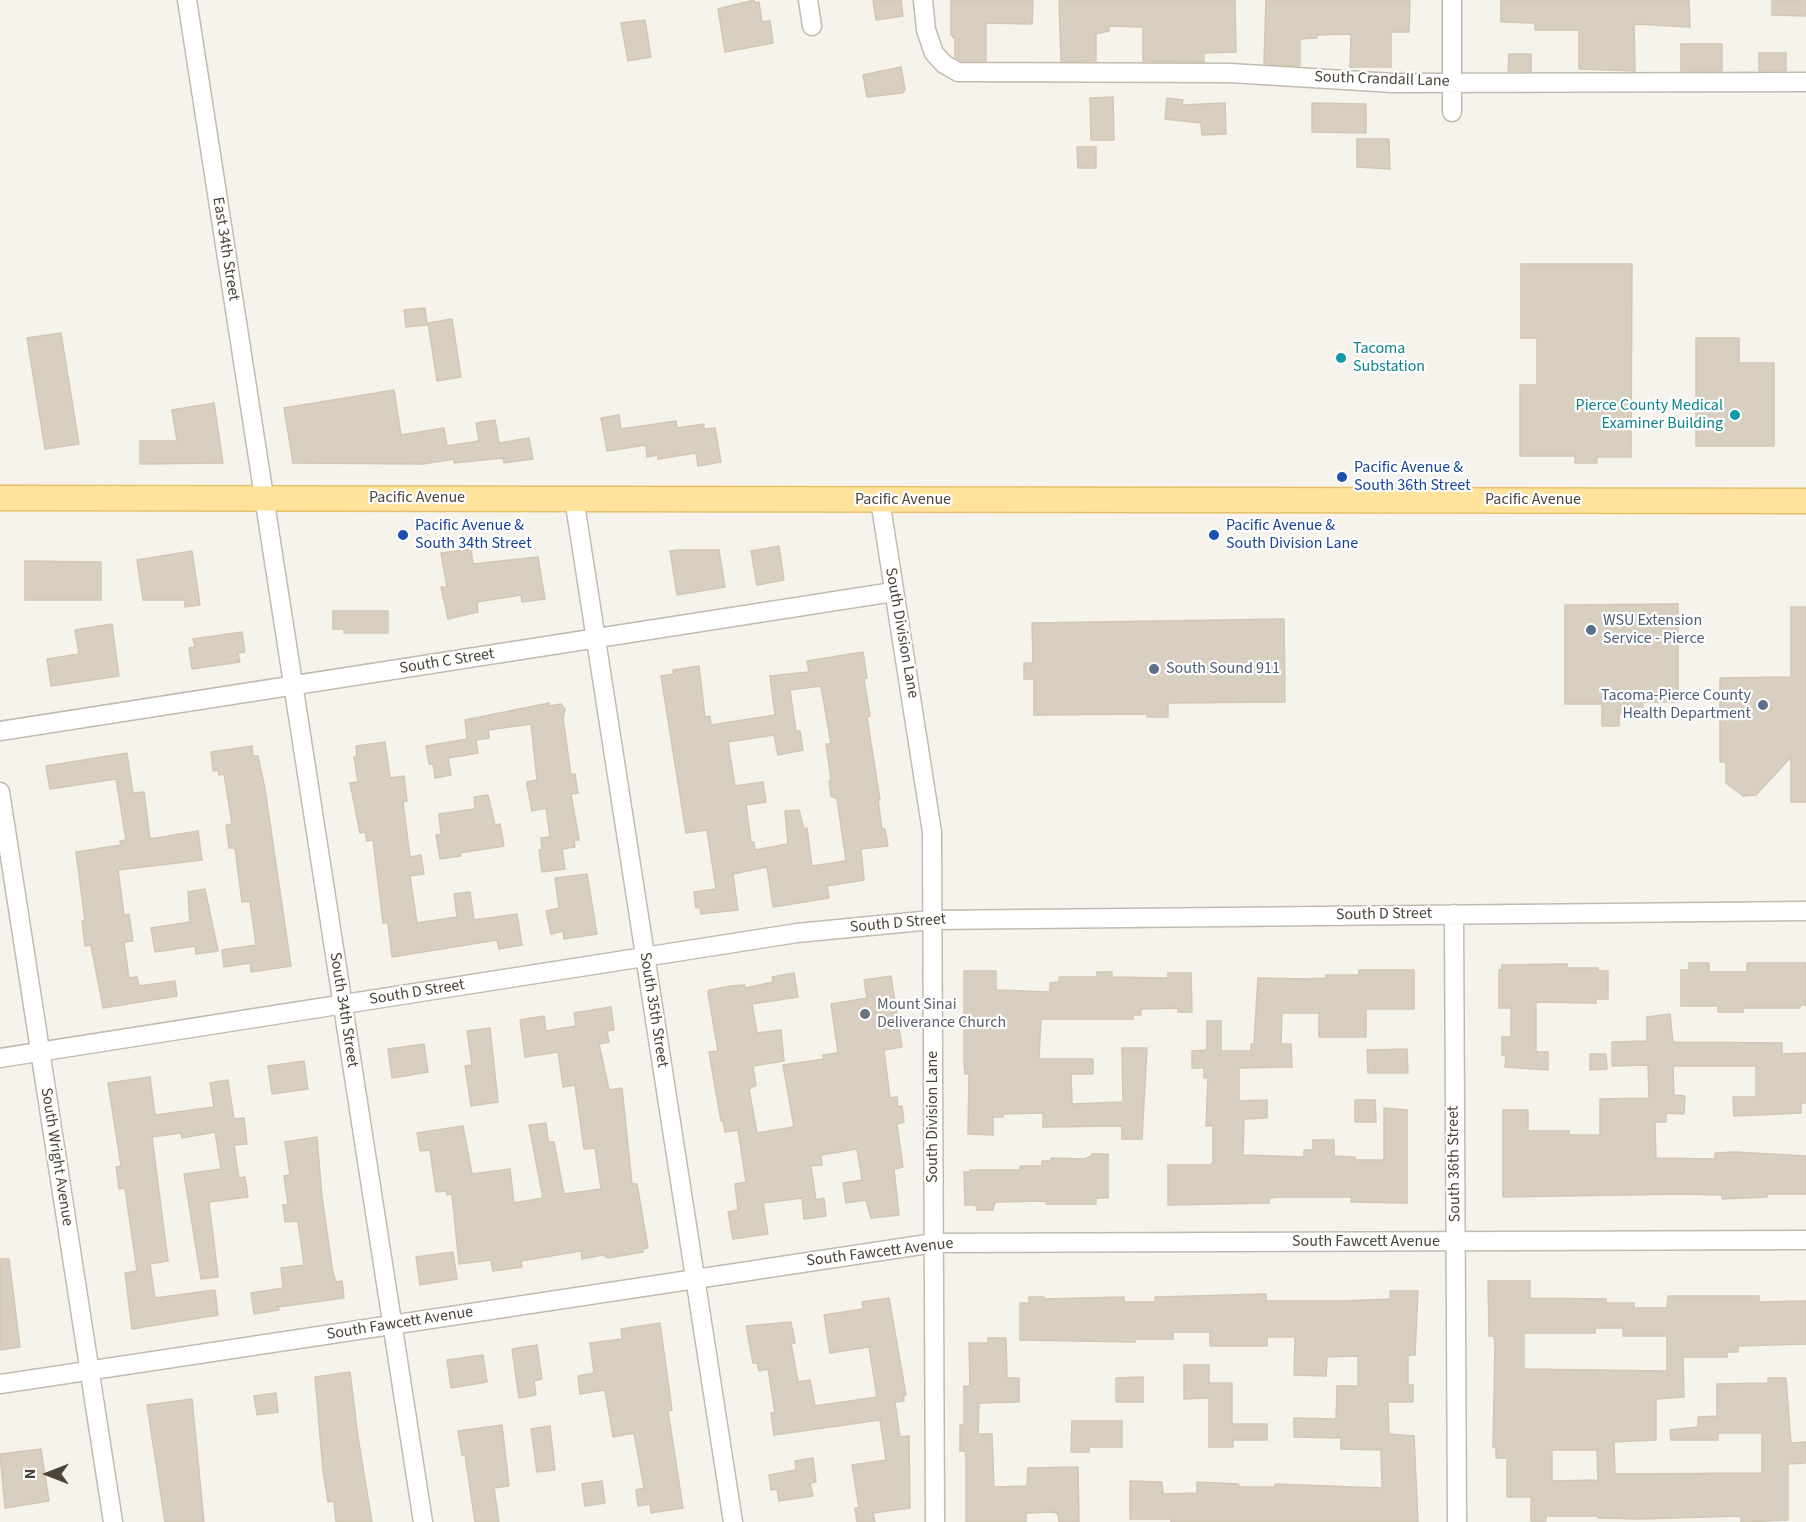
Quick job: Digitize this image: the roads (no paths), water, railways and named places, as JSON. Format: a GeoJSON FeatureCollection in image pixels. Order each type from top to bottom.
{"type":"FeatureCollection","features":[{"type":"Feature","properties":{"kind":"main road","name":"Pacific Avenue"},"geometry":{"type":"LineString","coordinates":[[0,498],[1806,501]]}},
{"type":"Feature","properties":{"kind":"street","name":"East 34th Street"},"geometry":{"type":"LineString","coordinates":[[187,0],[263,498]]}},
{"type":"Feature","properties":{"kind":"street"},"geometry":{"type":"LineString","coordinates":[[808,0],[812,26]]}},
{"type":"Feature","properties":{"kind":"street","name":"South Crandall Lane"},"geometry":{"type":"LineString","coordinates":[[923,0],[926,30],[934,53],[944,64],[958,72],[1230,73],[1370,82],[1806,82]]}},
{"type":"Feature","properties":{"kind":"street"},"geometry":{"type":"LineString","coordinates":[[1452,0],[1452,112]]}},
{"type":"Feature","properties":{"kind":"street","name":"South 34th Street"},"geometry":{"type":"LineString","coordinates":[[263,498],[423,1522]]}},
{"type":"Feature","properties":{"kind":"street","name":"South 35th Street"},"geometry":{"type":"LineString","coordinates":[[574,498],[733,1522]]}},
{"type":"Feature","properties":{"kind":"street","name":"South Division Lane"},"geometry":{"type":"LineString","coordinates":[[880,500],[893,592],[921,746],[932,832],[935,1522]]}},
{"type":"Feature","properties":{"kind":"street","name":"South C Street"},"geometry":{"type":"LineString","coordinates":[[0,732],[893,592]]}},
{"type":"Feature","properties":{"kind":"street","name":"South Wright Avenue"},"geometry":{"type":"LineString","coordinates":[[0,792],[113,1522]]}},
{"type":"Feature","properties":{"kind":"street","name":"South D Street"},"geometry":{"type":"LineString","coordinates":[[0,1058],[797,933],[932,920],[1806,911]]}},
{"type":"Feature","properties":{"kind":"street","name":"South 36th Street"},"geometry":{"type":"LineString","coordinates":[[1454,914],[1457,1522]]}},
{"type":"Feature","properties":{"kind":"street","name":"South Fawcett Avenue"},"geometry":{"type":"LineString","coordinates":[[0,1384],[934,1243],[1806,1240]]}},
{"type":"Feature","properties":{"kind":"place","name":"Tacoma Substation"},"geometry":{"type":"Point","coordinates":[1341,358]}},
{"type":"Feature","properties":{"kind":"place","name":"Pierce County Medical Examiner Building"},"geometry":{"type":"Point","coordinates":[1735,415]}},
{"type":"Feature","properties":{"kind":"place","name":"Pacific Avenue & South 36th Street"},"geometry":{"type":"Point","coordinates":[1342,477]}},
{"type":"Feature","properties":{"kind":"place","name":"Pacific Avenue & South 34th Street"},"geometry":{"type":"Point","coordinates":[403,535]}},
{"type":"Feature","properties":{"kind":"place","name":"Pacific Avenue & South Division Lane"},"geometry":{"type":"Point","coordinates":[1214,535]}},
{"type":"Feature","properties":{"kind":"place","name":"WSU Extension Service - Pierce"},"geometry":{"type":"Point","coordinates":[1591,630]}},
{"type":"Feature","properties":{"kind":"place","name":"South Sound 911"},"geometry":{"type":"Point","coordinates":[1154,669]}},
{"type":"Feature","properties":{"kind":"place","name":"Tacoma-Pierce County Health Department"},"geometry":{"type":"Point","coordinates":[1763,705]}},
{"type":"Feature","properties":{"kind":"place","name":"Mount Sinai Deliverance Church"},"geometry":{"type":"Point","coordinates":[865,1014]}}]}
